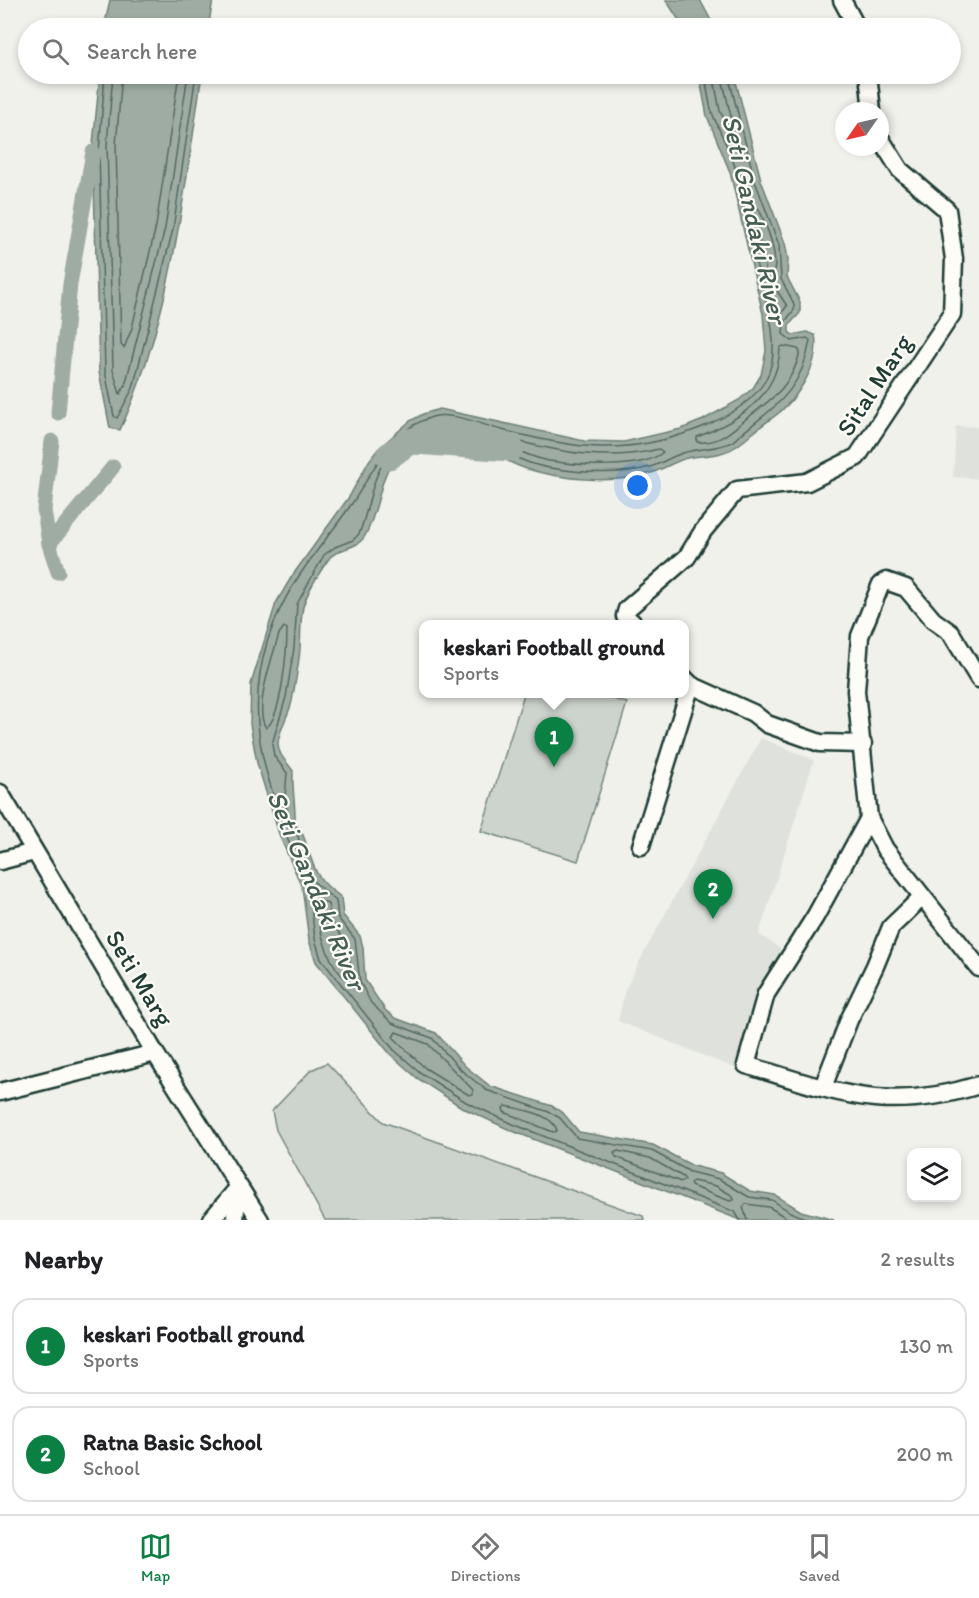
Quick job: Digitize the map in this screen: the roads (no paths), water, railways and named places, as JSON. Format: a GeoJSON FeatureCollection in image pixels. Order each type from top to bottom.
{"type":"FeatureCollection","features":[{"type":"Feature","properties":{"kind":"street"},"geometry":{"type":"LineString","coordinates":[[842,0],[852,18]]}},
{"type":"Feature","properties":{"kind":"street"},"geometry":{"type":"LineString","coordinates":[[869,84],[871,102]]}},
{"type":"Feature","properties":{"kind":"street","name":"Sital Marg"},"geometry":{"type":"LineString","coordinates":[[630,620],[625,615],[627,609],[687,557],[703,531],[737,490],[807,482],[856,458],[952,314],[954,259],[947,210],[900,170],[889,152]]}},
{"type":"Feature","properties":{"kind":"street"},"geometry":{"type":"LineString","coordinates":[[979,679],[951,633],[933,620],[906,588],[886,581],[881,584],[860,636],[856,691],[869,818],[885,849],[921,898],[979,968]]}},
{"type":"Feature","properties":{"kind":"street"},"geometry":{"type":"LineString","coordinates":[[689,681],[753,713],[767,724],[820,743],[863,744]]}},
{"type":"Feature","properties":{"kind":"street"},"geometry":{"type":"LineString","coordinates":[[641,846],[683,698]]}},
{"type":"Feature","properties":{"kind":"street","name":"Seti Marg"},"geometry":{"type":"LineString","coordinates":[[0,793],[154,1053],[260,1220]]}},
{"type":"Feature","properties":{"kind":"street"},"geometry":{"type":"LineString","coordinates":[[869,818],[815,917],[766,994],[746,1065],[823,1087],[875,1098],[922,1097],[979,1084]]}},
{"type":"Feature","properties":{"kind":"street"},"geometry":{"type":"LineString","coordinates":[[0,861],[34,852]]}},
{"type":"Feature","properties":{"kind":"street"},"geometry":{"type":"LineString","coordinates":[[823,1087],[849,1020],[891,927],[921,898]]}},
{"type":"Feature","properties":{"kind":"street"},"geometry":{"type":"LineString","coordinates":[[0,1092],[154,1053]]}},
{"type":"Feature","properties":{"kind":"street"},"geometry":{"type":"LineString","coordinates":[[211,1220],[238,1188]]}},
{"type":"Feature","properties":{"kind":"street"},"geometry":{"type":"LineString","coordinates":[[235,1220],[238,1188]]}},
{"type":"Feature","properties":{"kind":"water"},"geometry":{"type":"Polygon","coordinates":[[[110,0],[213,0],[210,18],[106,18],[110,0]]]}},
{"type":"Feature","properties":{"kind":"water"},"geometry":{"type":"Polygon","coordinates":[[[666,0],[700,0],[710,18],[678,18],[666,0]]]}},
{"type":"Feature","properties":{"kind":"water"},"geometry":{"type":"Polygon","coordinates":[[[99,84],[201,84],[182,210],[164,300],[152,344],[120,430],[110,428],[99,372],[93,144],[99,84]]]}},
{"type":"Feature","properties":{"kind":"water"},"geometry":{"type":"Polygon","coordinates":[[[701,84],[737,84],[761,180],[785,243],[788,259],[787,277],[800,302],[800,313],[789,325],[789,332],[793,335],[807,332],[815,335],[814,359],[797,393],[780,412],[730,450],[687,458],[654,472],[623,479],[555,476],[513,464],[479,446],[456,438],[431,438],[413,444],[400,453],[391,464],[365,536],[357,544],[336,553],[328,560],[307,595],[302,612],[299,661],[292,701],[280,734],[278,748],[293,771],[295,824],[303,835],[315,870],[324,883],[341,897],[343,915],[360,936],[365,980],[385,1010],[395,1018],[436,1033],[465,1066],[490,1086],[552,1106],[564,1114],[579,1132],[653,1145],[693,1166],[721,1173],[750,1191],[775,1195],[801,1211],[834,1220],[740,1220],[510,1130],[463,1108],[417,1078],[390,1054],[316,962],[309,940],[302,887],[280,837],[257,763],[250,724],[251,684],[276,603],[292,576],[349,497],[369,461],[378,449],[410,421],[440,409],[584,441],[624,442],[681,429],[703,420],[739,400],[753,388],[761,375],[766,351],[763,314],[730,172],[707,116],[701,84]]]}},
{"type":"Feature","properties":{"kind":"waterway"},"geometry":{"type":"LineString","coordinates":[[58,413],[70,284],[93,152]]}},
{"type":"Feature","properties":{"kind":"waterway"},"geometry":{"type":"LineString","coordinates":[[49,544],[44,510],[52,441]]}},
{"type":"Feature","properties":{"kind":"waterway","name":"Seti Gandaki River"},"geometry":{"type":"LineString","coordinates":[[389,456],[408,442],[416,441],[510,448]]}},
{"type":"Feature","properties":{"kind":"waterway"},"geometry":{"type":"LineString","coordinates":[[58,572],[49,544],[113,467]]}},
{"type":"Feature","properties":{"kind":"place","name":"keskari Football ground"},"geometry":{"type":"Point","coordinates":[554,767]}},
{"type":"Feature","properties":{"kind":"place","name":"Ratna Basic School"},"geometry":{"type":"Point","coordinates":[713,919]}}]}
